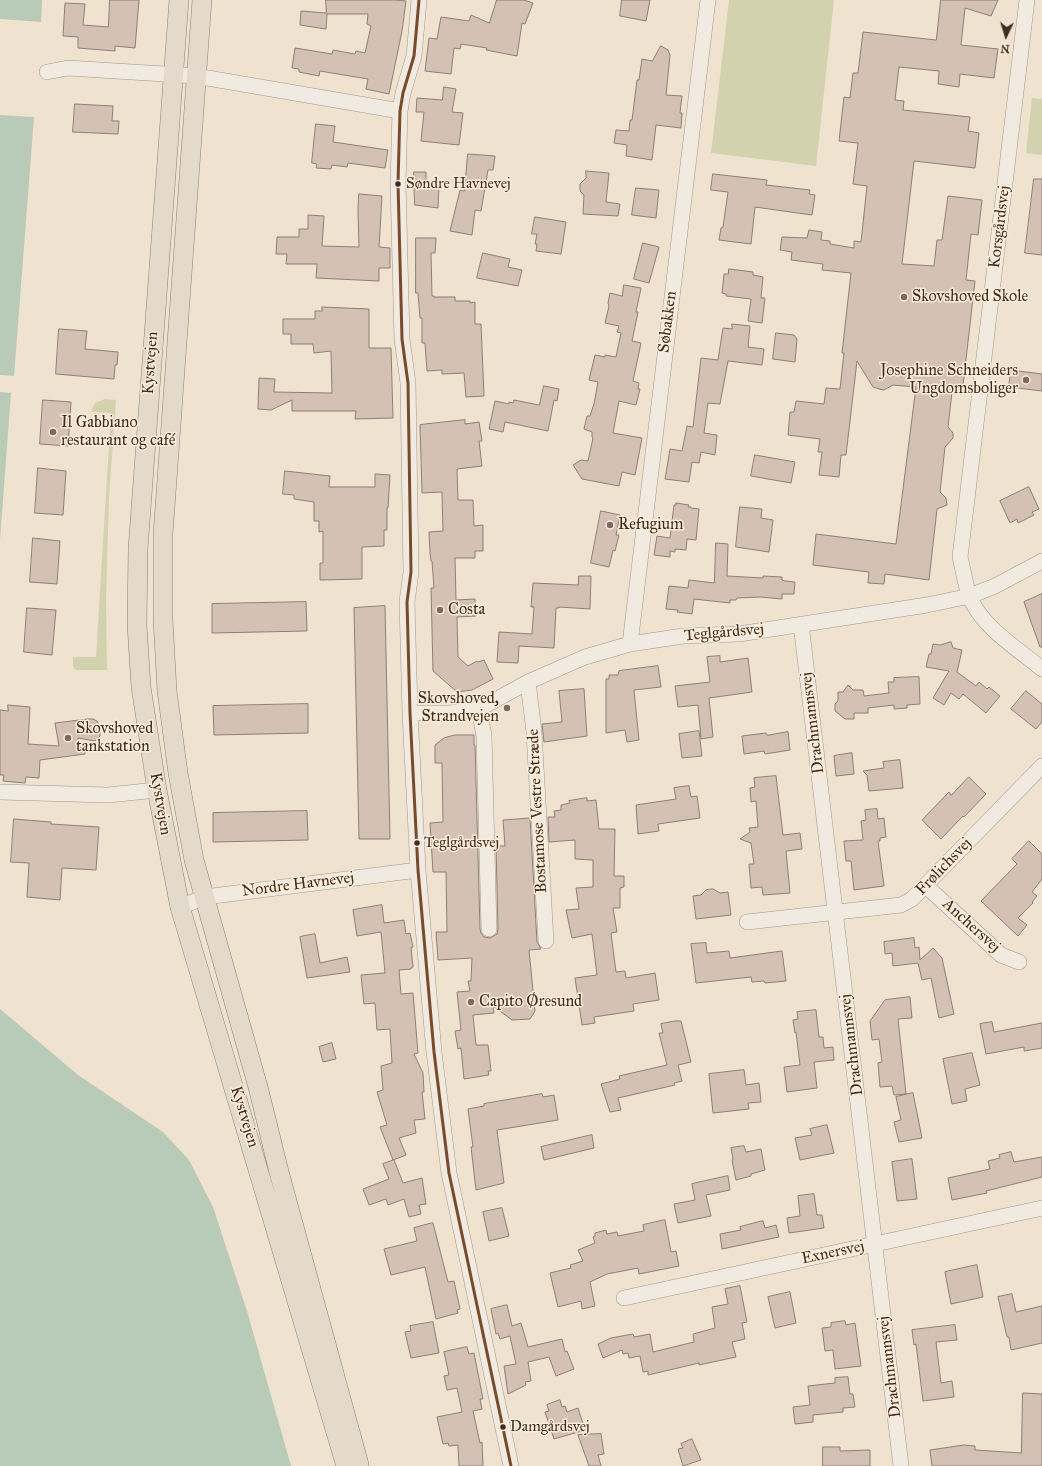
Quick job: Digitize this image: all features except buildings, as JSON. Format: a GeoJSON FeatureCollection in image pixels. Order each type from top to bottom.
{"type":"FeatureCollection","features":[{"type":"Feature","properties":{"kind":"main road","name":"Kystvejen"},"geometry":{"type":"LineString","coordinates":[[179,0],[138,549],[137,625],[141,687],[157,790],[180,907],[346,1466]]}},
{"type":"Feature","properties":{"kind":"main road","name":"Kystvejen"},"geometry":{"type":"LineString","coordinates":[[202,0],[164,534],[163,620],[167,691],[178,773],[194,860],[258,1087],[279,1172],[359,1466]]}},
{"type":"Feature","properties":{"kind":"street"},"geometry":{"type":"LineString","coordinates":[[419,0],[414,56],[403,93],[400,111],[398,183],[402,339],[408,383],[411,565],[407,602],[410,713],[418,870],[434,1052],[448,1173],[511,1466]]}},
{"type":"Feature","properties":{"kind":"street","name":"Søbakken"},"geometry":{"type":"LineString","coordinates":[[630,644],[708,0]]}},
{"type":"Feature","properties":{"kind":"street","name":"Korsgårdsvej"},"geometry":{"type":"LineString","coordinates":[[1028,0],[960,557],[970,596],[979,612],[993,629],[1042,669]]}},
{"type":"Feature","properties":{"kind":"street"},"geometry":{"type":"LineString","coordinates":[[46,72],[68,68],[196,76],[400,111]]}},
{"type":"Feature","properties":{"kind":"street","name":"Teglgårdsvej"},"geometry":{"type":"LineString","coordinates":[[410,713],[450,713],[479,709],[528,682],[585,657],[630,644],[683,636],[739,634],[927,605],[970,596],[995,586],[1042,561]]}},
{"type":"Feature","properties":{"kind":"street","name":"Drachmannsvej"},"geometry":{"type":"LineString","coordinates":[[801,624],[902,1466]]}},
{"type":"Feature","properties":{"kind":"street","name":"Bostamose Vestre Stræde"},"geometry":{"type":"LineString","coordinates":[[528,682],[534,732],[546,941]]}},
{"type":"Feature","properties":{"kind":"street"},"geometry":{"type":"LineString","coordinates":[[479,709],[484,736],[489,929]]}},
{"type":"Feature","properties":{"kind":"street","name":"Frølichsvej"},"geometry":{"type":"LineString","coordinates":[[747,922],[901,905],[912,899],[926,886],[1042,766]]}},
{"type":"Feature","properties":{"kind":"street"},"geometry":{"type":"LineString","coordinates":[[0,792],[108,795],[157,790]]}},
{"type":"Feature","properties":{"kind":"street","name":"Nordre Havnevej"},"geometry":{"type":"LineString","coordinates":[[180,907],[205,897],[418,870]]}},
{"type":"Feature","properties":{"kind":"street","name":"Anchersvej"},"geometry":{"type":"LineString","coordinates":[[926,886],[1001,955],[1019,962]]}},
{"type":"Feature","properties":{"kind":"street","name":"Exnersvej"},"geometry":{"type":"LineString","coordinates":[[624,1298],[1042,1208]]}},
{"type":"Feature","properties":{"kind":"shaded area"},"geometry":{"type":"Polygon","coordinates":[[[0,0],[42,0],[41,22],[0,19],[0,0]]]}},
{"type":"Feature","properties":{"kind":"shaded area"},"geometry":{"type":"Polygon","coordinates":[[[729,0],[834,0],[816,166],[711,153],[729,0]]]}},
{"type":"Feature","properties":{"kind":"shaded area"},"geometry":{"type":"Polygon","coordinates":[[[1032,98],[1042,99],[1042,155],[1026,153],[1032,98]]]}},
{"type":"Feature","properties":{"kind":"shaded area"},"geometry":{"type":"Polygon","coordinates":[[[0,115],[34,117],[14,376],[0,375],[0,115]]]}},
{"type":"Feature","properties":{"kind":"shaded area"},"geometry":{"type":"Polygon","coordinates":[[[0,392],[11,393],[0,540],[0,392]]]}},
{"type":"Feature","properties":{"kind":"shaded area"},"geometry":{"type":"Polygon","coordinates":[[[105,399],[116,400],[109,498],[106,598],[107,670],[76,670],[73,667],[73,657],[96,657],[111,413],[91,412],[95,403],[105,399]]]}},
{"type":"Feature","properties":{"kind":"shaded area"},"geometry":{"type":"Polygon","coordinates":[[[0,1009],[78,1075],[163,1132],[189,1160],[213,1207],[247,1311],[291,1466],[0,1466],[0,1009]]]}},
{"type":"Feature","properties":{"kind":"transit line"},"geometry":{"type":"LineString","coordinates":[[419,0],[414,56],[403,93],[400,111],[398,183],[402,339],[408,383],[411,572],[407,602],[410,713],[418,870],[434,1052],[449,1173],[511,1466]]}},
{"type":"Feature","properties":{"kind":"place","name":"Søndre Havnevej"},"geometry":{"type":"Point","coordinates":[398,184]}},
{"type":"Feature","properties":{"kind":"place","name":"Skovshoved Skole"},"geometry":{"type":"Point","coordinates":[904,297]}},
{"type":"Feature","properties":{"kind":"place","name":"Josephine Schneiders Ungdomsboliger"},"geometry":{"type":"Point","coordinates":[1026,380]}},
{"type":"Feature","properties":{"kind":"place","name":"Il Gabbiano restaurant og café"},"geometry":{"type":"Point","coordinates":[53,432]}},
{"type":"Feature","properties":{"kind":"place","name":"Refugium"},"geometry":{"type":"Point","coordinates":[610,525]}},
{"type":"Feature","properties":{"kind":"place","name":"Costa"},"geometry":{"type":"Point","coordinates":[440,610]}},
{"type":"Feature","properties":{"kind":"place","name":"Skovshoved, Strandvejen"},"geometry":{"type":"Point","coordinates":[507,708]}},
{"type":"Feature","properties":{"kind":"place","name":"Skovshoved tankstation"},"geometry":{"type":"Point","coordinates":[68,738]}},
{"type":"Feature","properties":{"kind":"place","name":"Teglgårdsvej"},"geometry":{"type":"Point","coordinates":[417,843]}},
{"type":"Feature","properties":{"kind":"place","name":"Capito Øresund"},"geometry":{"type":"Point","coordinates":[471,1002]}},
{"type":"Feature","properties":{"kind":"place","name":"Damgårdsvej"},"geometry":{"type":"Point","coordinates":[503,1427]}}]}
